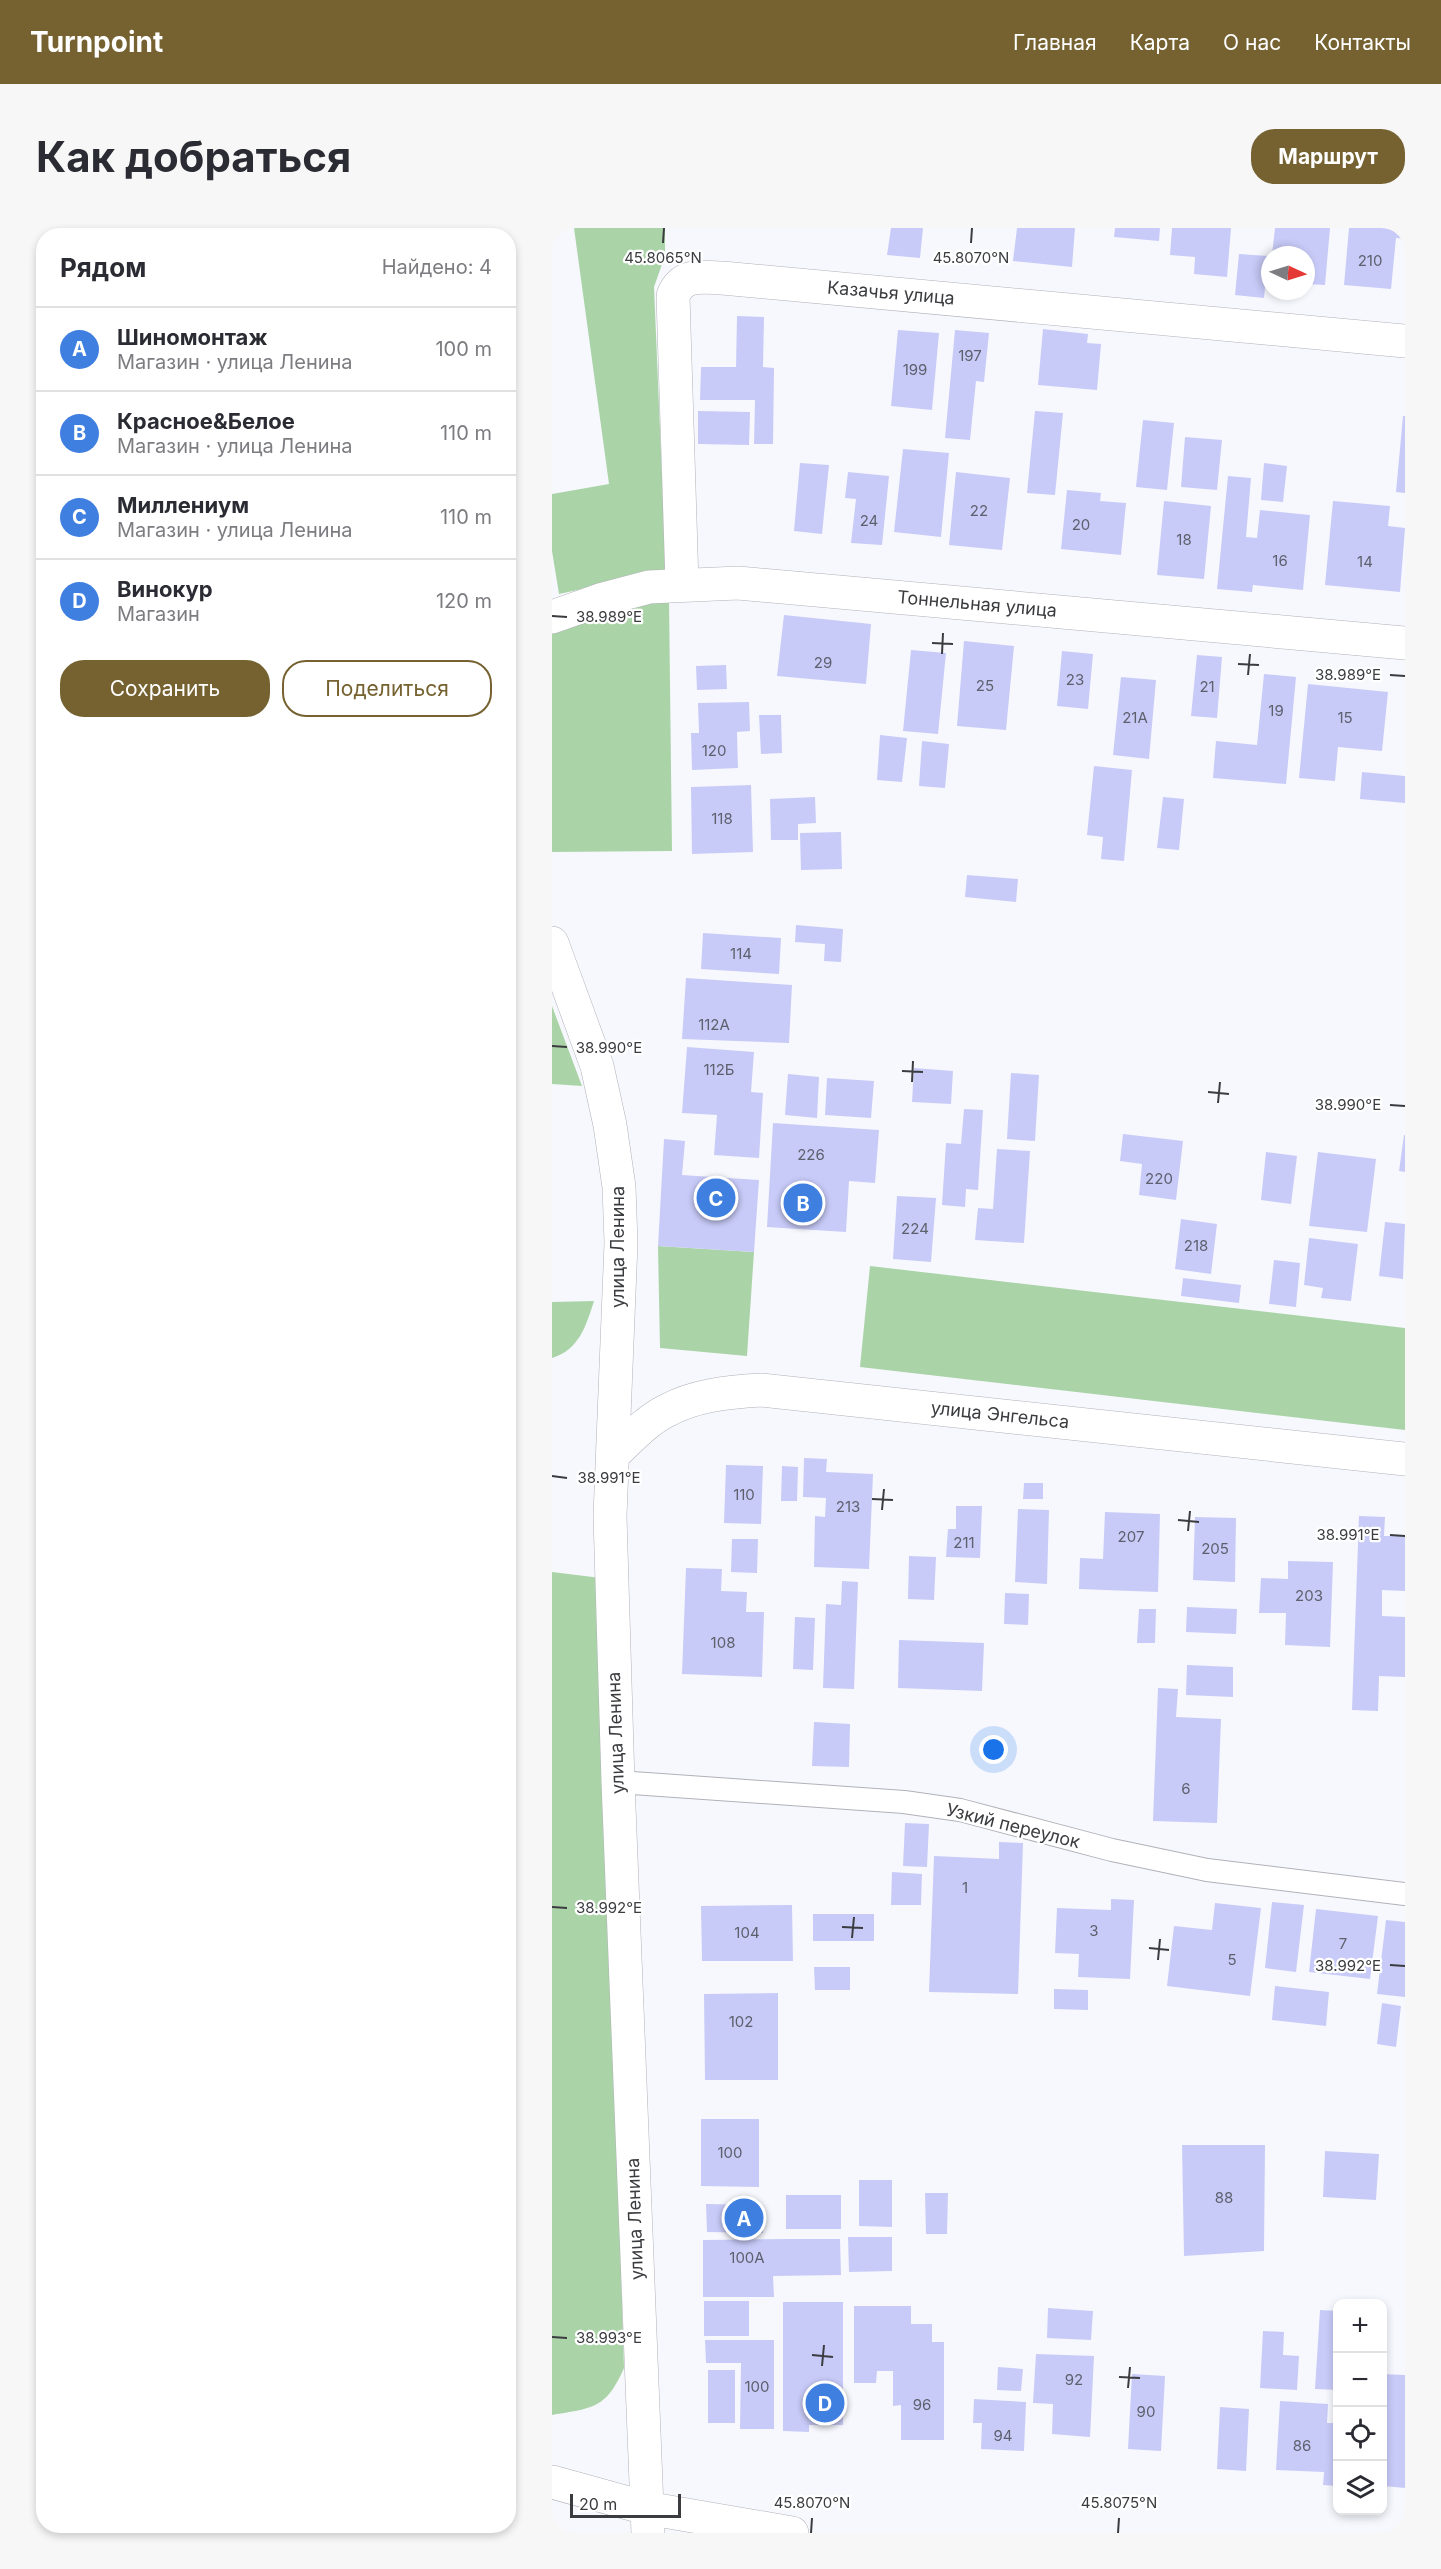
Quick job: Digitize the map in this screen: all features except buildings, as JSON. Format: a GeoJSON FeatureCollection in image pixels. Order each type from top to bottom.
{"type":"FeatureCollection","features":[{"type":"Feature","properties":{"kind":"street","name":"Казачья улица"},"geometry":{"type":"LineString","coordinates":[[682,584],[673,296],[677,286],[683,280],[698,277],[722,278],[1405,341]]}},
{"type":"Feature","properties":{"kind":"street","name":"Тоннельная улица"},"geometry":{"type":"LineString","coordinates":[[552,617],[600,600],[649,588],[682,584],[738,583],[1405,643]]}},
{"type":"Feature","properties":{"kind":"street","name":"улица Ленина"},"geometry":{"type":"LineString","coordinates":[[552,943],[597,1066],[610,1125],[619,1187],[621,1243],[610,1516],[647,2521]]}},
{"type":"Feature","properties":{"kind":"street","name":"улица Энгельса"},"geometry":{"type":"LineString","coordinates":[[613,1455],[666,1411],[692,1401],[724,1393],[761,1390],[1405,1459]]}},
{"type":"Feature","properties":{"kind":"street"},"geometry":{"type":"LineString","coordinates":[[552,2482],[647,2521],[792,2533]]}},
{"type":"Feature","properties":{"kind":"lane","name":"Узкий переулок"},"geometry":{"type":"LineString","coordinates":[[618,1782],[904,1802],[960,1810],[1112,1850],[1207,1870],[1405,1894]]}},
{"type":"Feature","properties":{"kind":"green space"},"geometry":{"type":"Polygon","coordinates":[[[574,228],[665,228],[665,256],[654,287],[666,571],[559,594],[552,551],[552,494],[609,484],[574,228]]]}},
{"type":"Feature","properties":{"kind":"green space"},"geometry":{"type":"Polygon","coordinates":[[[669,599],[672,851],[552,852],[552,632],[610,612],[669,599]]]}},
{"type":"Feature","properties":{"kind":"green space"},"geometry":{"type":"Polygon","coordinates":[[[552,1006],[582,1086],[552,1084],[552,1006]]]}},
{"type":"Feature","properties":{"kind":"green space"},"geometry":{"type":"Polygon","coordinates":[[[658,1246],[754,1252],[747,1356],[660,1348],[658,1246]]]}},
{"type":"Feature","properties":{"kind":"green space"},"geometry":{"type":"Polygon","coordinates":[[[870,1266],[1405,1328],[1405,1430],[860,1367],[870,1266]]]}},
{"type":"Feature","properties":{"kind":"green space"},"geometry":{"type":"Polygon","coordinates":[[[594,1301],[584,1328],[575,1343],[552,1358],[552,1302],[594,1301]]]}},
{"type":"Feature","properties":{"kind":"green space"},"geometry":{"type":"Polygon","coordinates":[[[552,1572],[601,1578],[624,2368],[611,2392],[597,2404],[552,2415],[552,1572]]]}},
{"type":"Feature","properties":{"kind":"place","name":"Миллениум"},"geometry":{"type":"Point","coordinates":[716,1198]}},
{"type":"Feature","properties":{"kind":"place","name":"Красное&Белое"},"geometry":{"type":"Point","coordinates":[803,1203]}},
{"type":"Feature","properties":{"kind":"place","name":"Шиномонтаж"},"geometry":{"type":"Point","coordinates":[744,2218]}},
{"type":"Feature","properties":{"kind":"place","name":"Винокур"},"geometry":{"type":"Point","coordinates":[825,2403]}}]}
